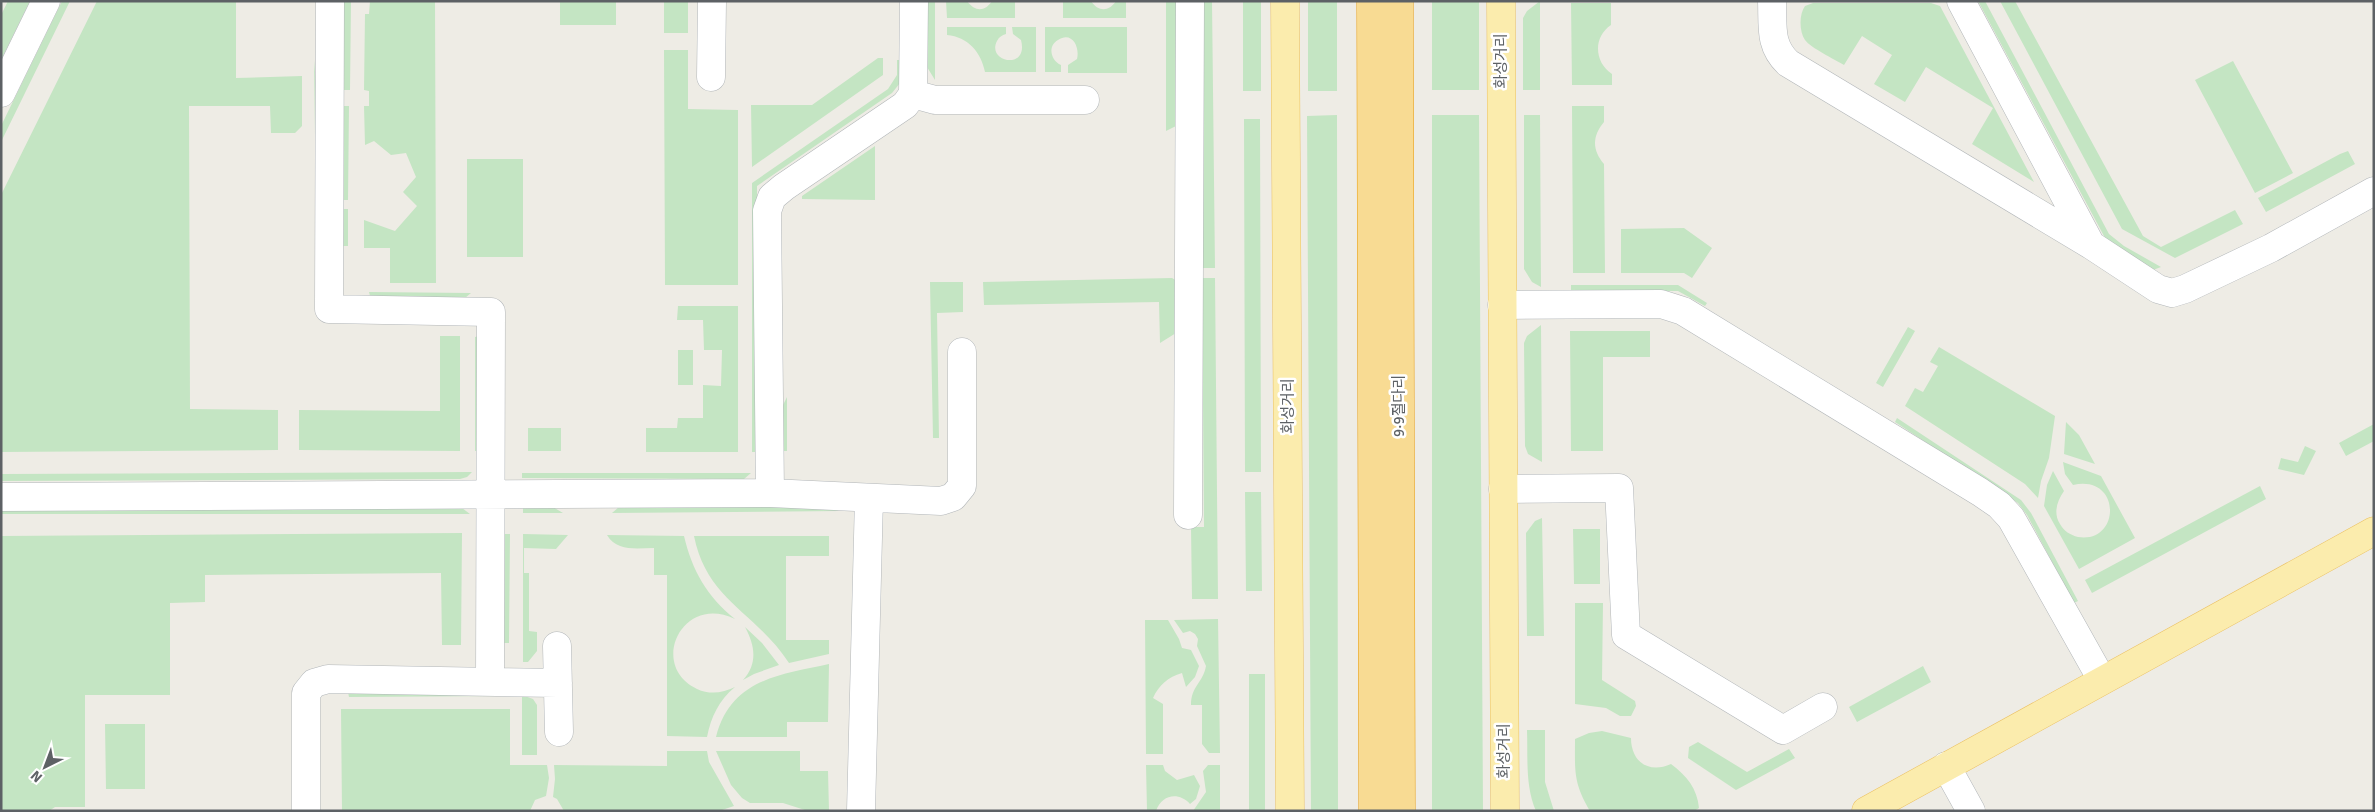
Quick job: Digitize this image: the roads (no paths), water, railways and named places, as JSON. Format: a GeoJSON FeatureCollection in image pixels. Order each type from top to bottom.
{"type":"FeatureCollection","features":[{"type":"Feature","properties":{"kind":"highway","name":"9·9절다리"},"geometry":{"type":"LineString","coordinates":[[1372,1],[1373,811]]}},
{"type":"Feature","properties":{"kind":"highway","name":"9·9절다리"},"geometry":{"type":"LineString","coordinates":[[1399,1],[1401,811]]}},
{"type":"Feature","properties":{"kind":"main road","name":"화성거리"},"geometry":{"type":"LineString","coordinates":[[1284,1],[1290,811]]}},
{"type":"Feature","properties":{"kind":"main road","name":"화성거리"},"geometry":{"type":"LineString","coordinates":[[1500,1],[1505,811]]}},
{"type":"Feature","properties":{"kind":"main road"},"geometry":{"type":"LineString","coordinates":[[1866,811],[2374,531]]}},
{"type":"Feature","properties":{"kind":"street"},"geometry":{"type":"LineString","coordinates":[[1,93],[46,1]]}},
{"type":"Feature","properties":{"kind":"street"},"geometry":{"type":"LineString","coordinates":[[330,1],[329,309],[490,312],[490,681]]}},
{"type":"Feature","properties":{"kind":"street"},"geometry":{"type":"LineString","coordinates":[[711,77],[712,1]]}},
{"type":"Feature","properties":{"kind":"street"},"geometry":{"type":"LineString","coordinates":[[770,493],[767,211],[772,197],[784,187],[905,105],[913,94],[914,1]]}},
{"type":"Feature","properties":{"kind":"street"},"geometry":{"type":"LineString","coordinates":[[1188,515],[1190,1]]}},
{"type":"Feature","properties":{"kind":"street"},"geometry":{"type":"LineString","coordinates":[[1772,1],[1773,38],[1777,53],[1788,63],[2091,245],[2158,289],[2172,293],[2185,290],[2271,248],[2374,191]]}},
{"type":"Feature","properties":{"kind":"street"},"geometry":{"type":"LineString","coordinates":[[1961,1],[2091,245]]}},
{"type":"Feature","properties":{"kind":"street"},"geometry":{"type":"LineString","coordinates":[[913,94],[935,100],[1085,100]]}},
{"type":"Feature","properties":{"kind":"street"},"geometry":{"type":"LineString","coordinates":[[1502,305],[1661,304],[1673,306],[1980,492],[1999,505],[2011,518],[2102,680]]}},
{"type":"Feature","properties":{"kind":"street"},"geometry":{"type":"LineString","coordinates":[[1,497],[770,493],[941,501],[953,497],[962,486],[962,352]]}},
{"type":"Feature","properties":{"kind":"street"},"geometry":{"type":"LineString","coordinates":[[1503,489],[1619,488],[1626,635],[1783,730],[1822,707]]}},
{"type":"Feature","properties":{"kind":"street"},"geometry":{"type":"LineString","coordinates":[[861,811],[869,498]]}},
{"type":"Feature","properties":{"kind":"street"},"geometry":{"type":"LineString","coordinates":[[557,646],[559,732]]}},
{"type":"Feature","properties":{"kind":"street"},"geometry":{"type":"LineString","coordinates":[[306,811],[306,693],[314,683],[328,679],[558,683]]}},
{"type":"Feature","properties":{"kind":"street"},"geometry":{"type":"LineString","coordinates":[[1946,766],[1971,811]]}}]}
